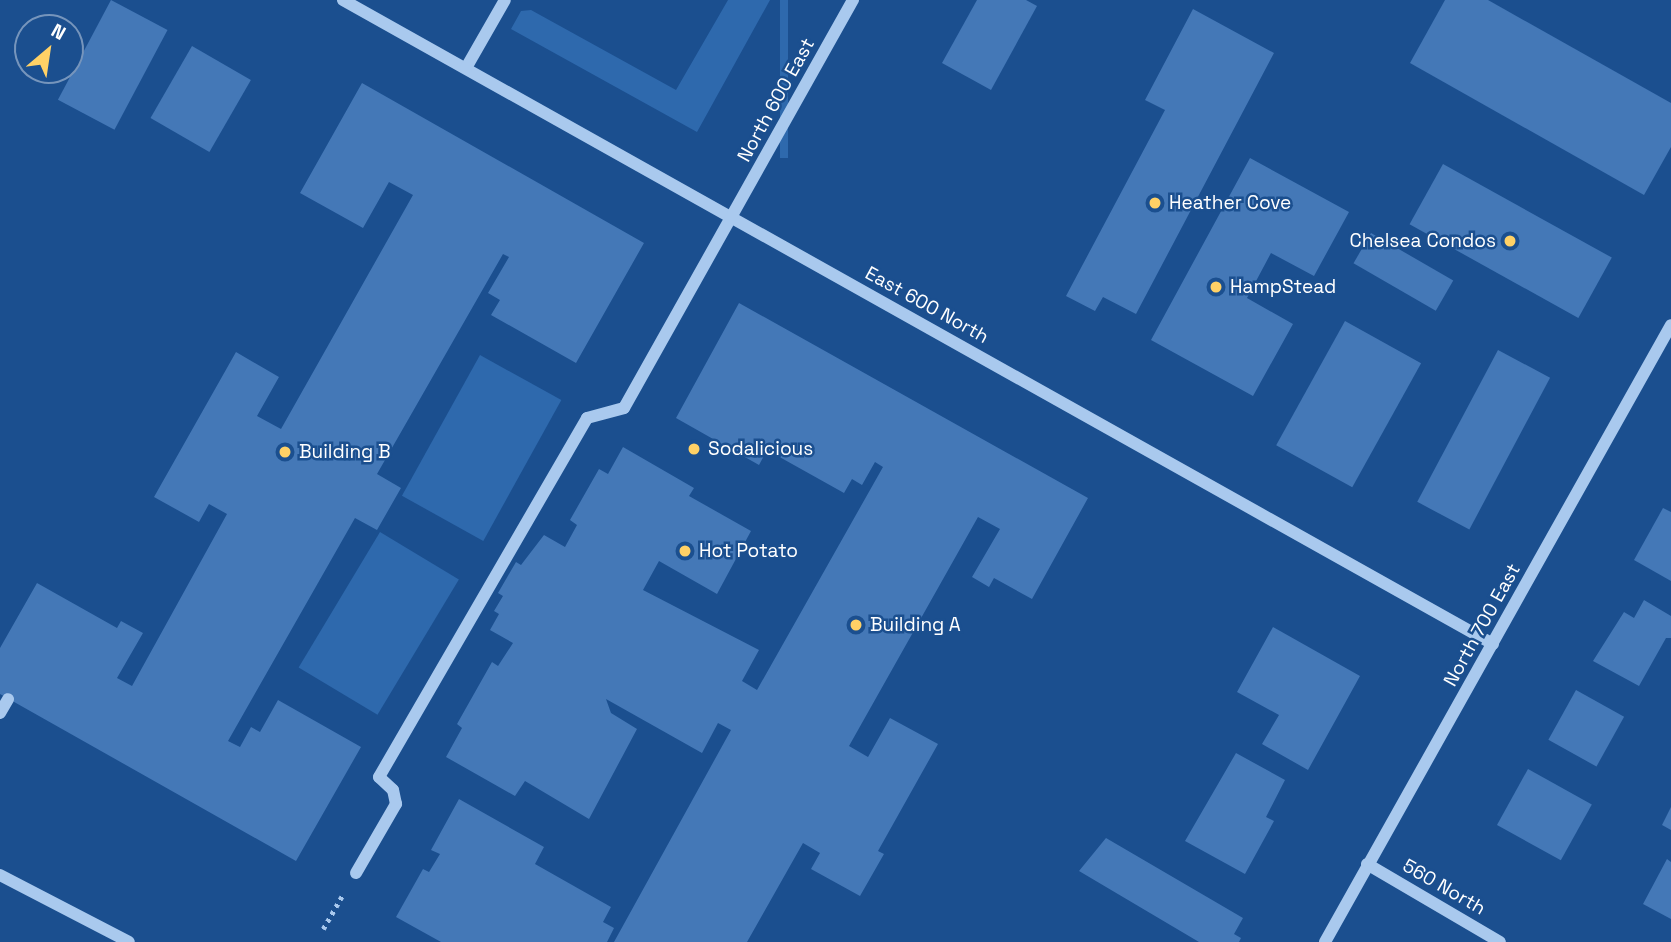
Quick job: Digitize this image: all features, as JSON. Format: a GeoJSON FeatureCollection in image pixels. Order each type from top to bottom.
{"type":"FeatureCollection","features":[{"type":"Feature","properties":{"kind":"street","name":"East 600 North"},"geometry":{"type":"LineString","coordinates":[[343,0],[1493,644]]}},
{"type":"Feature","properties":{"kind":"street"},"geometry":{"type":"LineString","coordinates":[[466,68],[505,0]]}},
{"type":"Feature","properties":{"kind":"street","name":"North 600 East"},"geometry":{"type":"LineString","coordinates":[[356,873],[396,804],[393,790],[379,777],[587,418],[624,408],[853,0]]}},
{"type":"Feature","properties":{"kind":"street","name":"North 700 East"},"geometry":{"type":"LineString","coordinates":[[1325,942],[1669,333]]}},
{"type":"Feature","properties":{"kind":"street"},"geometry":{"type":"LineString","coordinates":[[0,713],[8,699]]}},
{"type":"Feature","properties":{"kind":"street","name":"560 North"},"geometry":{"type":"LineString","coordinates":[[1367,864],[1500,942]]}},
{"type":"Feature","properties":{"kind":"street"},"geometry":{"type":"LineString","coordinates":[[0,875],[129,942]]}},
{"type":"Feature","properties":{"kind":"path"},"geometry":{"type":"LineString","coordinates":[[323,929],[356,873]]}},
{"type":"Feature","properties":{"kind":"shaded area"},"geometry":{"type":"Polygon","coordinates":[[[728,0],[770,0],[697,132],[511,29],[521,11],[531,10],[676,90],[728,0]]]}},
{"type":"Feature","properties":{"kind":"shaded area"},"geometry":{"type":"Polygon","coordinates":[[[780,0],[788,0],[788,158],[780,158],[780,0]]]}},
{"type":"Feature","properties":{"kind":"shaded area"},"geometry":{"type":"Polygon","coordinates":[[[480,355],[561,400],[483,541],[402,496],[480,355]]]}},
{"type":"Feature","properties":{"kind":"shaded area"},"geometry":{"type":"Polygon","coordinates":[[[380,532],[459,579],[377,715],[299,667],[380,532]]]}},
{"type":"Feature","properties":{"kind":"building"},"geometry":{"type":"Polygon","coordinates":[[[111,0],[168,30],[114,130],[58,100],[66,84],[84,84],[84,51],[111,0]]]}},
{"type":"Feature","properties":{"kind":"building"},"geometry":{"type":"Polygon","coordinates":[[[977,0],[1026,0],[1037,6],[991,90],[942,63],[977,0]]]}},
{"type":"Feature","properties":{"kind":"building"},"geometry":{"type":"Polygon","coordinates":[[[1445,0],[1488,0],[1671,103],[1671,147],[1644,195],[1410,63],[1445,0]]]}},
{"type":"Feature","properties":{"kind":"building","name":"Heather Cove"},"geometry":{"type":"Polygon","coordinates":[[[1193,9],[1274,53],[1136,314],[1103,297],[1095,311],[1066,296],[1165,110],[1145,100],[1193,9]]]}},
{"type":"Feature","properties":{"kind":"building"},"geometry":{"type":"Polygon","coordinates":[[[192,46],[251,80],[209,152],[150,118],[192,46]]]}},
{"type":"Feature","properties":{"kind":"building","name":"Building B"},"geometry":{"type":"Polygon","coordinates":[[[362,83],[644,243],[576,363],[491,315],[500,300],[488,293],[509,257],[503,254],[377,474],[401,488],[377,530],[355,518],[228,741],[240,747],[251,727],[260,732],[278,700],[361,747],[296,861],[0,694],[0,648],[37,583],[117,628],[121,621],[143,633],[117,678],[132,686],[227,514],[209,504],[199,522],[154,497],[236,352],[279,377],[257,416],[281,429],[413,195],[389,182],[363,228],[300,193],[362,83]]]}},
{"type":"Feature","properties":{"kind":"building","name":"HampStead"},"geometry":{"type":"Polygon","coordinates":[[[1250,158],[1349,212],[1314,276],[1271,253],[1247,298],[1293,324],[1253,396],[1151,340],[1250,158]]]}},
{"type":"Feature","properties":{"kind":"building","name":"Chelsea Condos"},"geometry":{"type":"Polygon","coordinates":[[[1443,164],[1612,258],[1578,318],[1410,224],[1443,164]]]}},
{"type":"Feature","properties":{"kind":"building"},"geometry":{"type":"Polygon","coordinates":[[[1371,233],[1453,280],[1436,311],[1354,263],[1371,233]]]}},
{"type":"Feature","properties":{"kind":"building","name":"Building A"},"geometry":{"type":"Polygon","coordinates":[[[739,303],[1088,498],[1032,599],[994,578],[989,587],[972,577],[1000,529],[978,517],[849,746],[868,757],[890,718],[938,744],[878,851],[884,854],[860,896],[811,869],[820,853],[803,843],[747,942],[614,942],[731,730],[718,723],[702,753],[606,699],[611,713],[637,729],[589,819],[525,781],[515,796],[446,757],[462,728],[457,724],[492,662],[498,666],[513,643],[490,630],[499,614],[494,611],[503,596],[498,593],[516,562],[521,565],[544,535],[565,547],[577,525],[570,520],[599,469],[608,474],[623,447],[694,488],[689,496],[751,531],[717,594],[659,561],[643,590],[759,650],[742,681],[757,690],[883,467],[875,462],[862,485],[852,479],[844,493],[767,450],[759,465],[676,418],[739,303]]]}},
{"type":"Feature","properties":{"kind":"building"},"geometry":{"type":"Polygon","coordinates":[[[1345,321],[1421,363],[1352,487],[1276,445],[1345,321]]]}},
{"type":"Feature","properties":{"kind":"building"},"geometry":{"type":"Polygon","coordinates":[[[1498,350],[1550,378],[1469,530],[1417,502],[1498,350]]]}},
{"type":"Feature","properties":{"kind":"building"},"geometry":{"type":"Polygon","coordinates":[[[1663,508],[1671,512],[1671,581],[1634,560],[1663,508]]]}},
{"type":"Feature","properties":{"kind":"building"},"geometry":{"type":"Polygon","coordinates":[[[1644,600],[1671,616],[1671,638],[1666,638],[1639,686],[1593,661],[1624,612],[1634,618],[1644,600]]]}},
{"type":"Feature","properties":{"kind":"building"},"geometry":{"type":"Polygon","coordinates":[[[1273,627],[1360,676],[1308,770],[1262,744],[1279,715],[1237,692],[1273,627]]]}},
{"type":"Feature","properties":{"kind":"building"},"geometry":{"type":"Polygon","coordinates":[[[1576,690],[1624,717],[1596,767],[1548,740],[1576,690]]]}},
{"type":"Feature","properties":{"kind":"building"},"geometry":{"type":"Polygon","coordinates":[[[1236,753],[1285,780],[1266,817],[1274,821],[1245,874],[1185,841],[1236,753]]]}},
{"type":"Feature","properties":{"kind":"building"},"geometry":{"type":"Polygon","coordinates":[[[1528,769],[1592,804],[1561,860],[1497,825],[1528,769]]]}},
{"type":"Feature","properties":{"kind":"building"},"geometry":{"type":"Polygon","coordinates":[[[459,799],[544,847],[535,864],[611,907],[603,922],[614,928],[607,942],[441,942],[396,917],[423,869],[429,872],[440,854],[431,850],[459,799]]]}},
{"type":"Feature","properties":{"kind":"building"},"geometry":{"type":"Polygon","coordinates":[[[1671,807],[1671,830],[1662,825],[1671,807]]]}},
{"type":"Feature","properties":{"kind":"building"},"geometry":{"type":"Polygon","coordinates":[[[1106,838],[1243,918],[1234,934],[1241,938],[1239,942],[1199,942],[1079,871],[1106,838]]]}},
{"type":"Feature","properties":{"kind":"building"},"geometry":{"type":"Polygon","coordinates":[[[1667,859],[1671,862],[1671,919],[1643,904],[1667,859]]]}},
{"type":"Feature","properties":{"kind":"place","name":"Heather Cove"},"geometry":{"type":"Point","coordinates":[1155,203]}},
{"type":"Feature","properties":{"kind":"place","name":"Chelsea Condos"},"geometry":{"type":"Point","coordinates":[1510,241]}},
{"type":"Feature","properties":{"kind":"place","name":"HampStead"},"geometry":{"type":"Point","coordinates":[1216,287]}},
{"type":"Feature","properties":{"kind":"place","name":"Sodalicious"},"geometry":{"type":"Point","coordinates":[694,449]}},
{"type":"Feature","properties":{"kind":"place","name":"Building B"},"geometry":{"type":"Point","coordinates":[285,452]}},
{"type":"Feature","properties":{"kind":"place","name":"Hot Potato"},"geometry":{"type":"Point","coordinates":[685,551]}},
{"type":"Feature","properties":{"kind":"place","name":"Building A"},"geometry":{"type":"Point","coordinates":[856,625]}}]}
